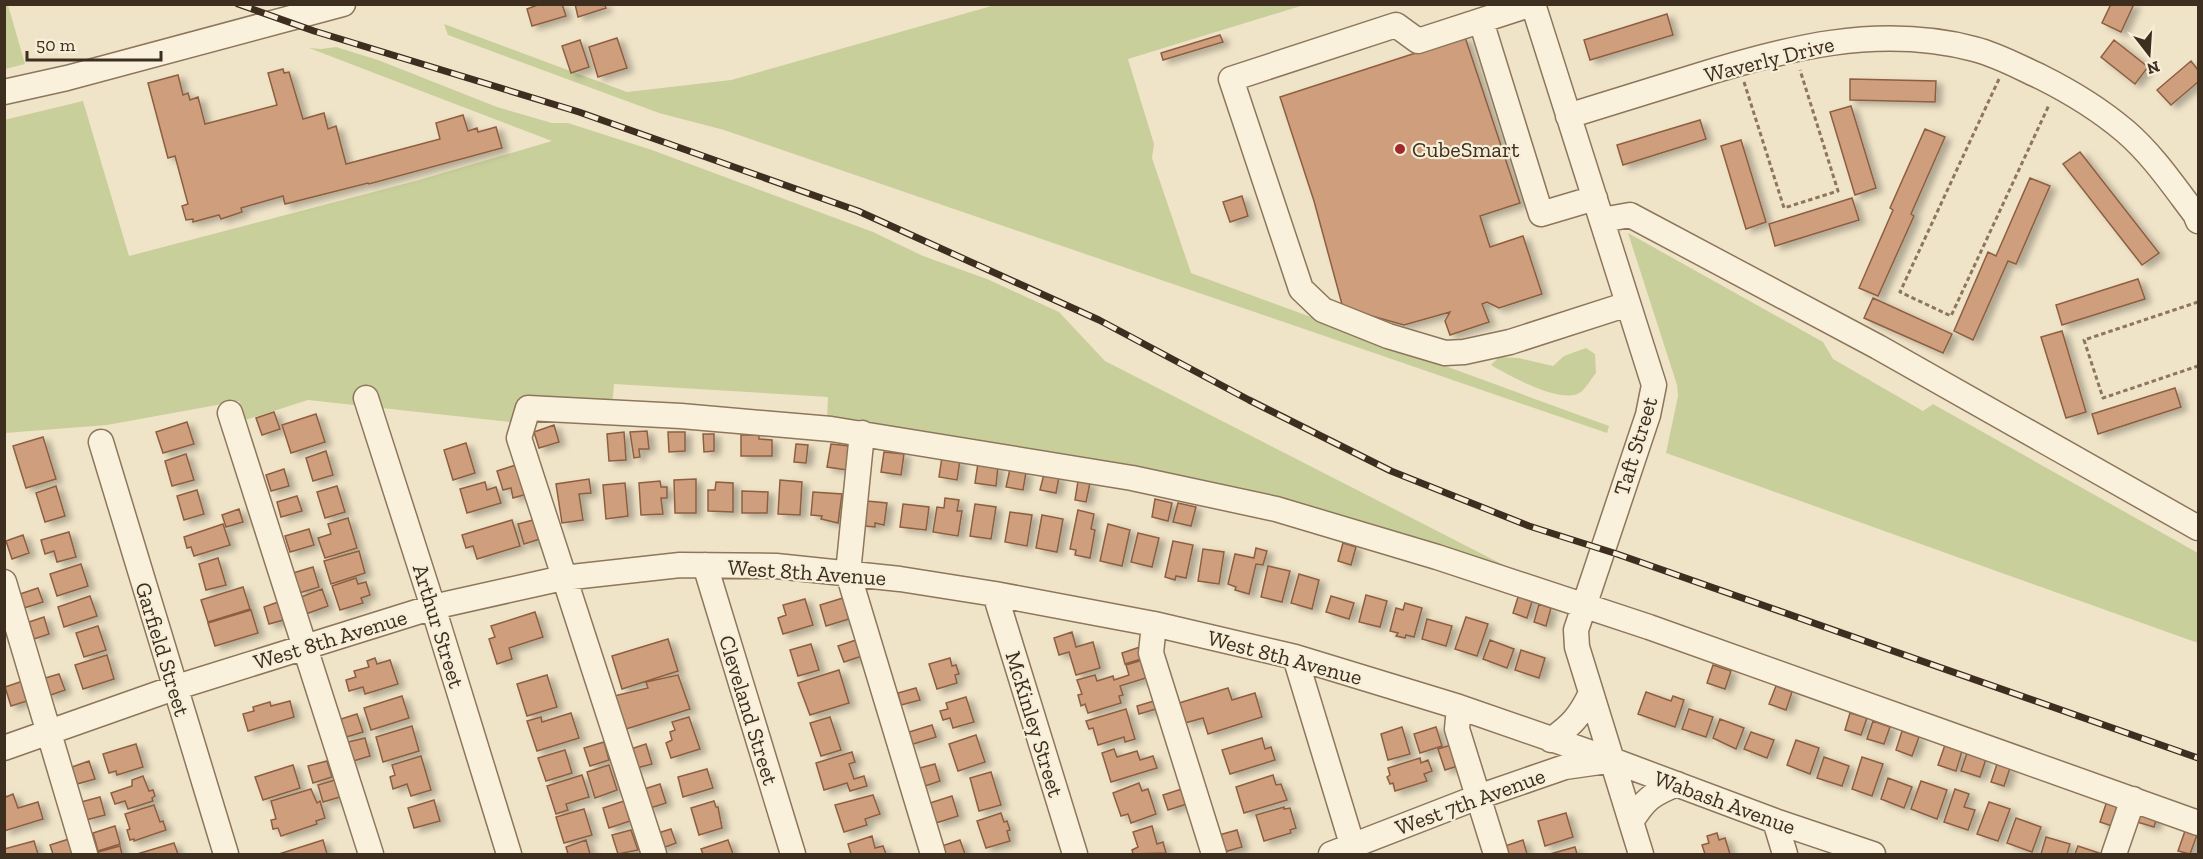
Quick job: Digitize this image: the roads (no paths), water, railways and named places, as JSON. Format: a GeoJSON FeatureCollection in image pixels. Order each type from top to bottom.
{"type":"FeatureCollection","features":[{"type":"Feature","properties":{"kind":"street"},"geometry":{"type":"LineString","coordinates":[[4,92],[343,4]]}},
{"type":"Feature","properties":{"kind":"street"},"geometry":{"type":"LineString","coordinates":[[1533,4],[1418,41],[1396,25],[1231,79],[1301,289],[1323,310],[1388,336],[1445,352],[1464,352],[1510,342],[1628,304]]}},
{"type":"Feature","properties":{"kind":"street","name":"Taft Street"},"geometry":{"type":"LineString","coordinates":[[1533,4],[1654,385],[1653,397],[1576,630],[1577,647],[1641,855]]}},
{"type":"Feature","properties":{"kind":"street"},"geometry":{"type":"LineString","coordinates":[[1481,21],[1541,214],[1598,209],[1630,215],[1822,316],[2199,528]]}},
{"type":"Feature","properties":{"kind":"street","name":"Waverly Drive"},"geometry":{"type":"LineString","coordinates":[[1568,116],[1751,59],[1796,48],[1836,41],[1887,37],[1927,41],[1974,49],[2000,58],[2077,96],[2126,131],[2157,164],[2199,221]]}},
{"type":"Feature","properties":{"kind":"street","name":"Arthur Street"},"geometry":{"type":"LineString","coordinates":[[366,398],[509,855]]}},
{"type":"Feature","properties":{"kind":"street"},"geometry":{"type":"LineString","coordinates":[[654,855],[519,438],[528,408],[681,416],[862,433],[1132,478],[1276,509],[1437,556],[1583,605],[2199,823]]}},
{"type":"Feature","properties":{"kind":"street"},"geometry":{"type":"LineString","coordinates":[[230,413],[371,855]]}},
{"type":"Feature","properties":{"kind":"street"},"geometry":{"type":"LineString","coordinates":[[862,433],[848,573],[933,855]]}},
{"type":"Feature","properties":{"kind":"street","name":"Garfield Street"},"geometry":{"type":"LineString","coordinates":[[101,442],[226,855]]}},
{"type":"Feature","properties":{"kind":"street","name":"West 8th Avenue"},"geometry":{"type":"LineString","coordinates":[[4,748],[174,688],[433,607],[563,578],[680,565],[705,565],[776,566],[848,573],[994,594],[1154,624],[1295,657],[1459,707],[1612,760]]}},
{"type":"Feature","properties":{"kind":"street","name":"Cleveland Street"},"geometry":{"type":"LineString","coordinates":[[705,565],[793,855]]}},
{"type":"Feature","properties":{"kind":"street"},"geometry":{"type":"LineString","coordinates":[[4,582],[86,855]]}},
{"type":"Feature","properties":{"kind":"street","name":"McKinley Street"},"geometry":{"type":"LineString","coordinates":[[994,594],[1075,855]]}},
{"type":"Feature","properties":{"kind":"street"},"geometry":{"type":"LineString","coordinates":[[1154,624],[1151,653],[1214,855]]}},
{"type":"Feature","properties":{"kind":"street"},"geometry":{"type":"LineString","coordinates":[[1295,657],[1346,851]]}},
{"type":"Feature","properties":{"kind":"street"},"geometry":{"type":"LineString","coordinates":[[1551,740],[1568,729],[1581,715],[1592,693]]}},
{"type":"Feature","properties":{"kind":"street"},"geometry":{"type":"LineString","coordinates":[[1459,707],[1456,729],[1496,855]]}},
{"type":"Feature","properties":{"kind":"street","name":"West 7th Avenue"},"geometry":{"type":"LineString","coordinates":[[1346,851],[1478,797],[1565,767],[1612,760]]}},
{"type":"Feature","properties":{"kind":"street","name":"Wabash Avenue"},"geometry":{"type":"LineString","coordinates":[[1612,760],[1873,855]]}},
{"type":"Feature","properties":{"kind":"street"},"geometry":{"type":"LineString","coordinates":[[1631,822],[1644,801],[1655,793],[1677,784]]}},
{"type":"Feature","properties":{"kind":"street"},"geometry":{"type":"LineString","coordinates":[[2114,855],[2133,799]]}},
{"type":"Feature","properties":{"kind":"street"},"geometry":{"type":"LineString","coordinates":[[1775,821],[1785,855]]}},
{"type":"Feature","properties":{"kind":"railway"},"geometry":{"type":"LineString","coordinates":[[238,4],[314,31],[579,112],[858,211],[1099,320],[1249,400],[1391,471],[1529,526],[1617,554],[2198,758]]}},
{"type":"Feature","properties":{"kind":"place","name":"CubeSmart"},"geometry":{"type":"Point","coordinates":[1400,149]}}]}
